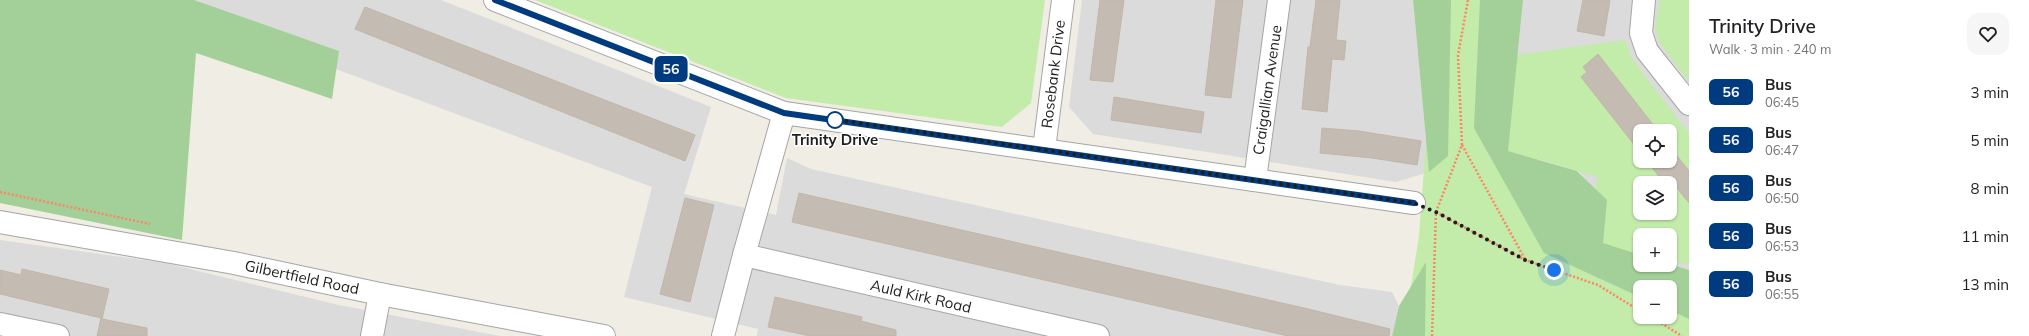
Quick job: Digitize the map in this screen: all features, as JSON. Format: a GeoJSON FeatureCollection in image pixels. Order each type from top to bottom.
{"type":"FeatureCollection","features":[{"type":"Feature","properties":{"kind":"street"},"geometry":{"type":"LineString","coordinates":[[495,0],[784,113],[1044,148],[1414,203]]}},
{"type":"Feature","properties":{"kind":"street","name":"Rosebank Drive"},"geometry":{"type":"LineString","coordinates":[[1044,148],[1063,0]]}},
{"type":"Feature","properties":{"kind":"street","name":"Craigallian Avenue"},"geometry":{"type":"LineString","coordinates":[[1255,180],[1279,0]]}},
{"type":"Feature","properties":{"kind":"street"},"geometry":{"type":"LineString","coordinates":[[1644,0],[1641,33],[1647,51],[1689,104]]}},
{"type":"Feature","properties":{"kind":"street"},"geometry":{"type":"LineString","coordinates":[[723,336],[784,113]]}},
{"type":"Feature","properties":{"kind":"street","name":"Gilbertfield Road"},"geometry":{"type":"LineString","coordinates":[[0,222],[234,263],[380,294],[604,336]]}},
{"type":"Feature","properties":{"kind":"street","name":"Auld Kirk Road"},"geometry":{"type":"LineString","coordinates":[[744,255],[1098,336]]}},
{"type":"Feature","properties":{"kind":"street"},"geometry":{"type":"LineString","coordinates":[[372,336],[380,294]]}},
{"type":"Feature","properties":{"kind":"street"},"geometry":{"type":"LineString","coordinates":[[0,324],[33,333],[58,336]]}},
{"type":"Feature","properties":{"kind":"path"},"geometry":{"type":"LineString","coordinates":[[1432,336],[1436,212],[1462,145],[1458,55],[1468,0]]}},
{"type":"Feature","properties":{"kind":"path"},"geometry":{"type":"LineString","coordinates":[[1462,145],[1525,260]]}},
{"type":"Feature","properties":{"kind":"path"},"geometry":{"type":"LineString","coordinates":[[0,192],[152,225]]}},
{"type":"Feature","properties":{"kind":"path"},"geometry":{"type":"LineString","coordinates":[[1414,203],[1436,212],[1525,260],[1598,285],[1633,306]]}},
{"type":"Feature","properties":{"kind":"path"},"geometry":{"type":"LineString","coordinates":[[1662,324],[1682,336]]}},
{"type":"Feature","properties":{"kind":"shaded area"},"geometry":{"type":"Polygon","coordinates":[[[151,0],[441,0],[711,107],[684,194],[776,215],[787,158],[811,169],[1340,285],[1392,292],[1399,306],[1392,336],[757,336],[758,329],[624,297],[652,187],[151,0]]]}},
{"type":"Feature","properties":{"kind":"shaded area"},"geometry":{"type":"Polygon","coordinates":[[[1082,0],[1413,0],[1429,172],[1396,182],[1093,134],[1069,107],[1082,0]]]}},
{"type":"Feature","properties":{"kind":"shaded area"},"geometry":{"type":"Polygon","coordinates":[[[1523,0],[1689,0],[1689,270],[1677,266],[1677,228],[1633,228],[1578,171],[1508,151],[1523,0]]]}},
{"type":"Feature","properties":{"kind":"shaded area"},"geometry":{"type":"Polygon","coordinates":[[[0,240],[165,263],[339,305],[500,336],[0,336],[0,240]]]}},
{"type":"Feature","properties":{"kind":"green space"},"geometry":{"type":"Polygon","coordinates":[[[0,0],[194,0],[339,51],[332,99],[196,53],[182,240],[0,203],[0,0]]]}},
{"type":"Feature","properties":{"kind":"green space"},"geometry":{"type":"Polygon","coordinates":[[[535,0],[1045,0],[1031,103],[1002,127],[786,98],[535,0]]]}},
{"type":"Feature","properties":{"kind":"green space"},"geometry":{"type":"Polygon","coordinates":[[[1413,0],[1451,0],[1448,156],[1429,172],[1413,0]]]}},
{"type":"Feature","properties":{"kind":"green space"},"geometry":{"type":"Polygon","coordinates":[[[1424,0],[1523,0],[1517,55],[1625,40],[1631,56],[1641,71],[1689,133],[1689,264],[1677,263],[1677,228],[1633,228],[1633,272],[1677,272],[1677,266],[1689,270],[1689,336],[1403,336],[1419,236],[1432,60],[1424,0]],[[1538,159],[1591,228],[1597,177],[1538,159]]]}},
{"type":"Feature","properties":{"kind":"green space"},"geometry":{"type":"Polygon","coordinates":[[[1480,0],[1523,0],[1508,151],[1577,171],[1607,200],[1603,243],[1633,253],[1633,272],[1677,272],[1677,266],[1689,270],[1689,319],[1677,313],[1677,280],[1633,280],[1633,294],[1544,253],[1474,128],[1480,0]]]}},
{"type":"Feature","properties":{"kind":"green space"},"geometry":{"type":"Polygon","coordinates":[[[1660,0],[1689,0],[1689,82],[1659,42],[1655,28],[1660,0]]]}},
{"type":"Feature","properties":{"kind":"green space"},"geometry":{"type":"Polygon","coordinates":[[[1426,262],[1425,336],[1392,336],[1399,306],[1426,262]]]}},
{"type":"Feature","properties":{"kind":"building"},"geometry":{"type":"Polygon","coordinates":[[[1100,0],[1124,0],[1113,82],[1090,80],[1100,0]]]}},
{"type":"Feature","properties":{"kind":"building"},"geometry":{"type":"Polygon","coordinates":[[[1216,0],[1243,0],[1231,98],[1205,95],[1216,0]]]}},
{"type":"Feature","properties":{"kind":"building"},"geometry":{"type":"Polygon","coordinates":[[[1316,0],[1340,0],[1336,40],[1346,41],[1344,60],[1332,59],[1327,112],[1302,109],[1308,47],[1310,47],[1316,0]]]}},
{"type":"Feature","properties":{"kind":"building"},"geometry":{"type":"Polygon","coordinates":[[[1583,0],[1610,0],[1604,36],[1577,31],[1583,0]]]}},
{"type":"Feature","properties":{"kind":"building"},"geometry":{"type":"Polygon","coordinates":[[[365,7],[695,135],[685,161],[355,29],[365,7]]]}},
{"type":"Feature","properties":{"kind":"building"},"geometry":{"type":"Polygon","coordinates":[[[1598,54],[1653,124],[1633,124],[1633,143],[1581,77],[1587,72],[1583,67],[1598,54]]]}},
{"type":"Feature","properties":{"kind":"building"},"geometry":{"type":"Polygon","coordinates":[[[1114,97],[1204,112],[1201,133],[1111,120],[1114,97]]]}},
{"type":"Feature","properties":{"kind":"building"},"geometry":{"type":"Polygon","coordinates":[[[1322,128],[1359,131],[1421,141],[1417,165],[1372,158],[1320,153],[1322,128]]]}},
{"type":"Feature","properties":{"kind":"building"},"geometry":{"type":"Polygon","coordinates":[[[1677,156],[1689,171],[1689,203],[1677,188],[1677,176],[1659,176],[1652,168],[1677,168],[1677,156]]]}},
{"type":"Feature","properties":{"kind":"building"},"geometry":{"type":"Polygon","coordinates":[[[799,193],[1304,308],[1390,329],[1389,336],[1288,336],[792,222],[799,193]]]}},
{"type":"Feature","properties":{"kind":"building"},"geometry":{"type":"Polygon","coordinates":[[[685,198],[714,205],[690,302],[660,294],[685,198]]]}},
{"type":"Feature","properties":{"kind":"building"},"geometry":{"type":"Polygon","coordinates":[[[22,269],[109,289],[102,319],[147,328],[147,336],[97,336],[101,318],[0,294],[0,270],[21,275],[22,269]]]}},
{"type":"Feature","properties":{"kind":"building"},"geometry":{"type":"Polygon","coordinates":[[[775,297],[862,317],[861,321],[896,330],[896,336],[810,336],[768,327],[775,297]]]}},
{"type":"Feature","properties":{"kind":"bus line","name":"56"},"geometry":{"type":"LineString","coordinates":[[495,0],[784,113],[1044,148],[1414,203]]}},
{"type":"Feature","properties":{"kind":"place","name":"Trinity Drive"},"geometry":{"type":"Point","coordinates":[835,120]}},
{"type":"Feature","properties":{"kind":"route"},"geometry":{"type":"LineString","coordinates":[[835,120],[830,119],[1044,148],[1414,203],[1436,212],[1525,260],[1554,270]]}}]}
